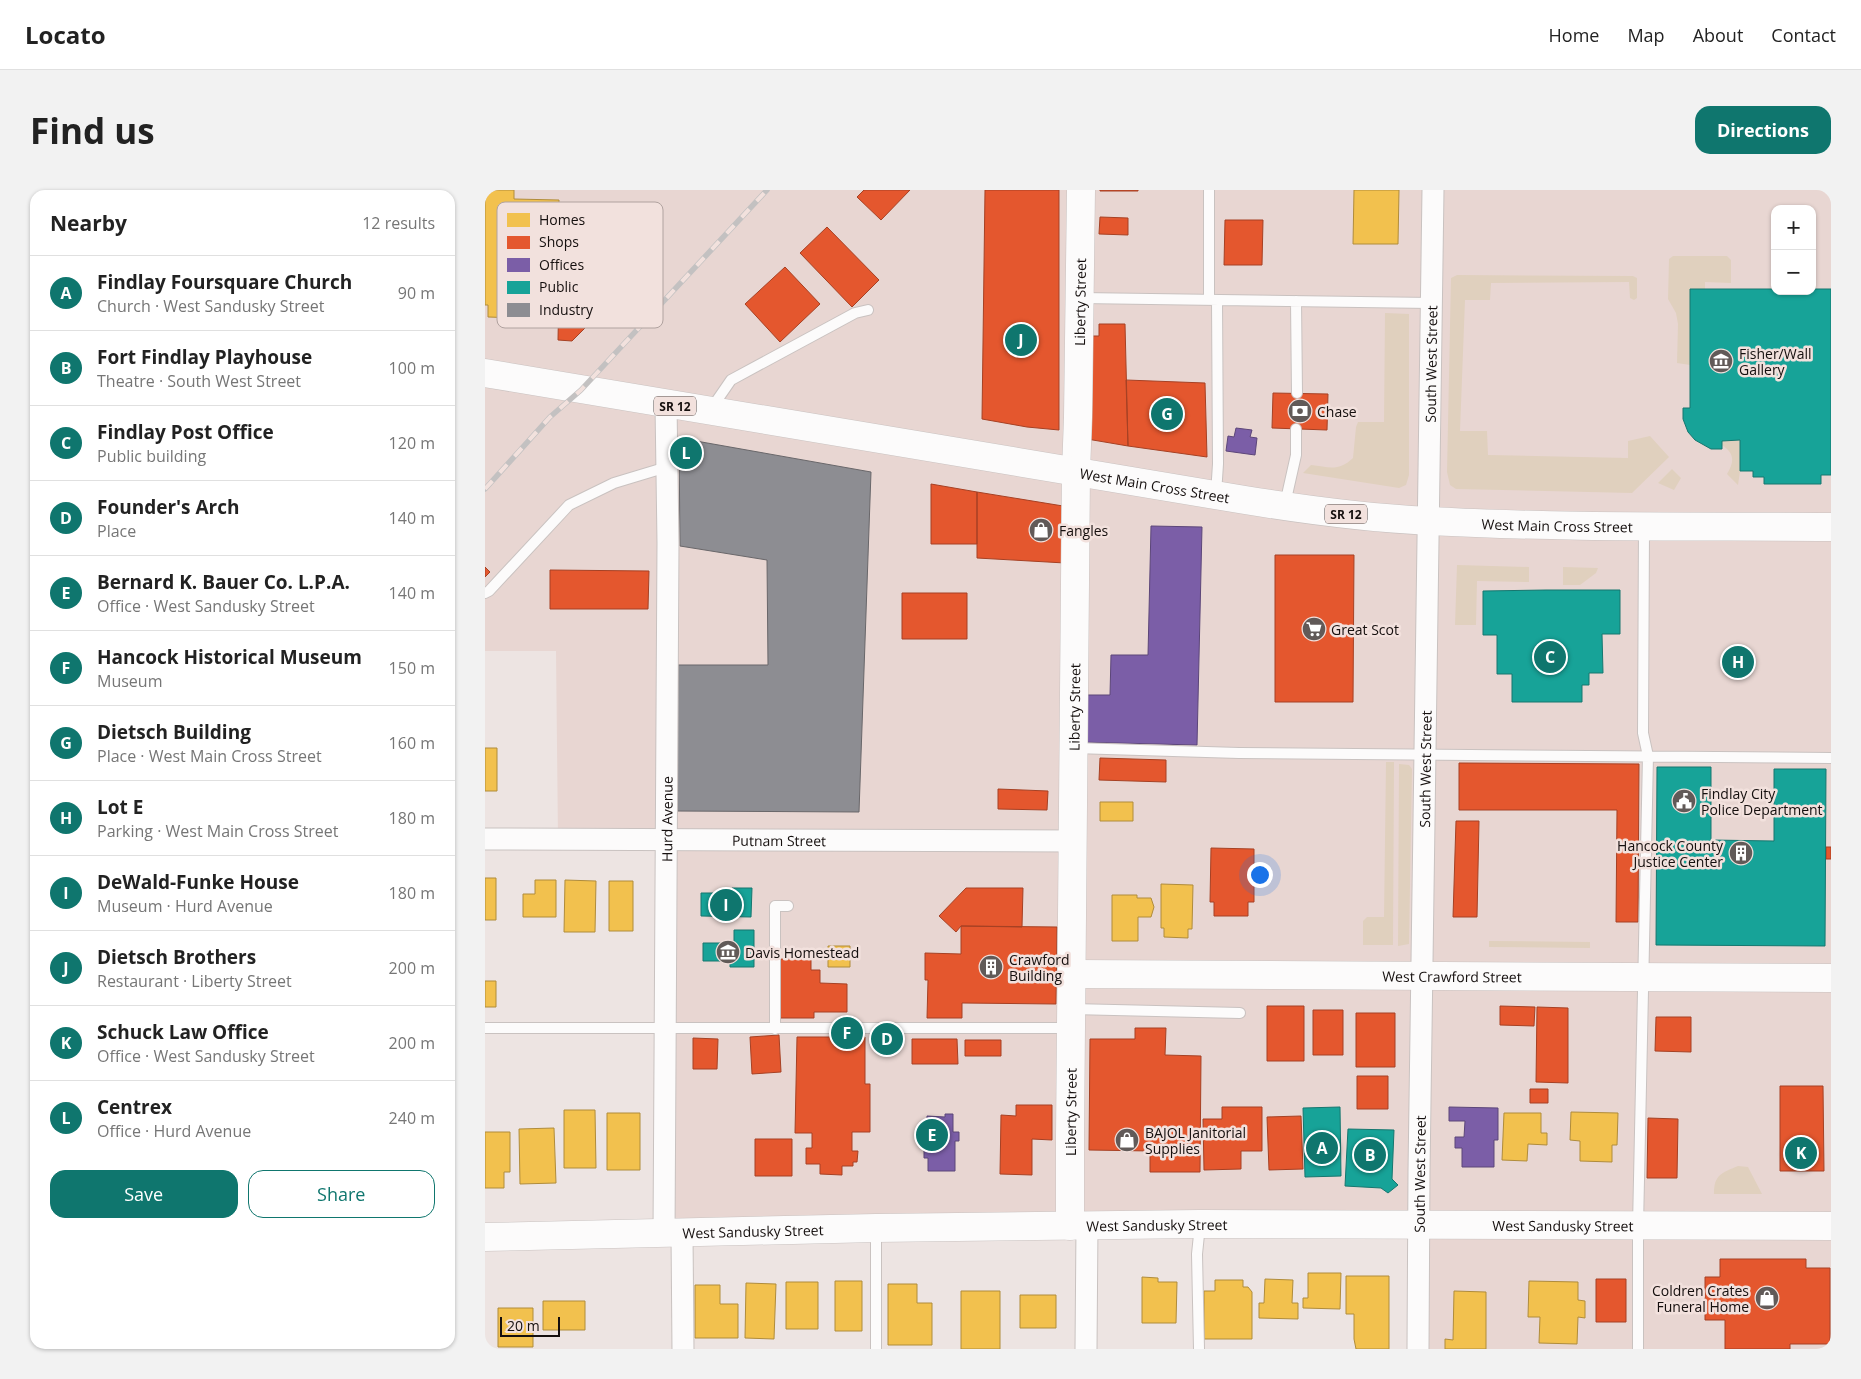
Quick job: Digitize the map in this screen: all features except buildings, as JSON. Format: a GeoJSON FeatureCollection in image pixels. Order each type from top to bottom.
{"type":"FeatureCollection","features":[{"type":"Feature","properties":{"kind":"main road","name":"Liberty Street"},"geometry":{"type":"LineString","coordinates":[[1079,1226],[1071,1018],[1076,472],[1081,190]]}},
{"type":"Feature","properties":{"kind":"main road","name":"West Main Cross Street"},"geometry":{"type":"LineString","coordinates":[[485,373],[1216,495],[1363,516],[1429,521],[1831,528]]}},
{"type":"Feature","properties":{"kind":"main road","name":"West Crawford Street"},"geometry":{"type":"LineString","coordinates":[[1072,974],[1831,978]]}},
{"type":"Feature","properties":{"kind":"main road","name":"West Sandusky Street"},"geometry":{"type":"LineString","coordinates":[[485,1238],[877,1228],[1200,1224],[1831,1226]]}},
{"type":"Feature","properties":{"kind":"street","name":"South West Street"},"geometry":{"type":"LineString","coordinates":[[1419,1349],[1433,190]]}},
{"type":"Feature","properties":{"kind":"street","name":"Hurd Avenue"},"geometry":{"type":"LineString","coordinates":[[666,404],[668,553],[665,1029],[673,1234],[683,1349]]}},
{"type":"Feature","properties":{"kind":"street","name":"Putnam Street"},"geometry":{"type":"LineString","coordinates":[[485,840],[1073,841]]}},
{"type":"Feature","properties":{"kind":"street","name":"Liberty Street"},"geometry":{"type":"LineString","coordinates":[[1079,1226],[1086,1349]]}},
{"type":"Feature","properties":{"kind":"lane"},"geometry":{"type":"LineString","coordinates":[[1209,190],[1217,464],[1216,495]]}},
{"type":"Feature","properties":{"kind":"lane"},"geometry":{"type":"LineString","coordinates":[[1080,298],[1431,303]]}},
{"type":"Feature","properties":{"kind":"lane"},"geometry":{"type":"LineString","coordinates":[[1296,301],[1297,393]]}},
{"type":"Feature","properties":{"kind":"lane"},"geometry":{"type":"LineString","coordinates":[[709,411],[731,380],[855,313],[868,310]]}},
{"type":"Feature","properties":{"kind":"lane"},"geometry":{"type":"LineString","coordinates":[[1285,506],[1295,455],[1296,429]]}},
{"type":"Feature","properties":{"kind":"lane"},"geometry":{"type":"LineString","coordinates":[[485,593],[489,591],[569,505],[614,483],[667,467]]}},
{"type":"Feature","properties":{"kind":"lane"},"geometry":{"type":"LineString","coordinates":[[1638,1349],[1642,977],[1648,756],[1643,733],[1644,525]]}},
{"type":"Feature","properties":{"kind":"lane"},"geometry":{"type":"LineString","coordinates":[[1073,748],[1239,753],[1831,758]]}},
{"type":"Feature","properties":{"kind":"lane"},"geometry":{"type":"LineString","coordinates":[[775,1029],[775,906],[788,906]]}},
{"type":"Feature","properties":{"kind":"lane"},"geometry":{"type":"LineString","coordinates":[[485,1028],[775,1029],[1240,1013]]}},
{"type":"Feature","properties":{"kind":"lane"},"geometry":{"type":"LineString","coordinates":[[1199,1349],[1197,1254],[1200,1224]]}},
{"type":"Feature","properties":{"kind":"lane"},"geometry":{"type":"LineString","coordinates":[[877,1228],[877,1349]]}},
{"type":"Feature","properties":{"kind":"shaded area"},"geometry":{"type":"Polygon","coordinates":[[[485,190],[1831,190],[1831,1349],[1419,1349],[1419,1226],[664,1234],[666,839],[558,839],[556,651],[485,651],[485,190]]]}},
{"type":"Feature","properties":{"kind":"shaded area"},"geometry":{"type":"Polygon","coordinates":[[[1673,256],[1727,256],[1731,260],[1731,283],[1705,282],[1705,289],[1690,289],[1690,365],[1677,363],[1678,324],[1676,313],[1668,299],[1669,259],[1673,256]]]}},
{"type":"Feature","properties":{"kind":"shaded area"},"geometry":{"type":"Polygon","coordinates":[[[1457,275],[1633,276],[1637,278],[1637,298],[1634,300],[1630,298],[1629,282],[1491,283],[1490,300],[1465,300],[1460,431],[1487,431],[1488,455],[1628,458],[1628,441],[1650,436],[1669,457],[1632,493],[1456,489],[1450,485],[1447,472],[1451,278],[1457,275]]]}},
{"type":"Feature","properties":{"kind":"shaded area"},"geometry":{"type":"Polygon","coordinates":[[[1385,313],[1409,314],[1409,475],[1406,485],[1399,488],[1303,473],[1311,465],[1333,468],[1348,462],[1353,458],[1358,422],[1384,422],[1385,313]]]}},
{"type":"Feature","properties":{"kind":"shaded area"},"geometry":{"type":"Polygon","coordinates":[[[1740,440],[1738,485],[1727,474],[1732,458],[1729,451],[1722,445],[1722,441],[1740,440]]]}},
{"type":"Feature","properties":{"kind":"shaded area"},"geometry":{"type":"Polygon","coordinates":[[[1672,469],[1681,478],[1674,490],[1658,483],[1672,469]]]}},
{"type":"Feature","properties":{"kind":"shaded area"},"geometry":{"type":"Polygon","coordinates":[[[1457,565],[1529,567],[1529,582],[1477,581],[1476,625],[1455,625],[1457,565]]]}},
{"type":"Feature","properties":{"kind":"shaded area"},"geometry":{"type":"Polygon","coordinates":[[[1563,567],[1598,568],[1596,573],[1580,585],[1563,585],[1563,567]]]}},
{"type":"Feature","properties":{"kind":"shaded area"},"geometry":{"type":"Polygon","coordinates":[[[1386,762],[1394,762],[1393,945],[1363,945],[1363,921],[1367,917],[1384,917],[1386,762]]]}},
{"type":"Feature","properties":{"kind":"shaded area"},"geometry":{"type":"Polygon","coordinates":[[[1399,764],[1409,765],[1412,769],[1409,944],[1398,946],[1399,764]]]}},
{"type":"Feature","properties":{"kind":"shaded area"},"geometry":{"type":"Polygon","coordinates":[[[1489,941],[1590,942],[1590,948],[1489,947],[1489,941]]]}},
{"type":"Feature","properties":{"kind":"shaded area"},"geometry":{"type":"Polygon","coordinates":[[[1738,1166],[1748,1167],[1762,1194],[1714,1194],[1717,1179],[1727,1171],[1738,1166]]]}},
{"type":"Feature","properties":{"kind":"railway"},"geometry":{"type":"LineString","coordinates":[[663,302],[767,190]]}},
{"type":"Feature","properties":{"kind":"railway"},"geometry":{"type":"LineString","coordinates":[[485,489],[550,417],[581,390],[639,328]]}},
{"type":"Feature","properties":{"kind":"place","name":"Dietsch Brothers"},"geometry":{"type":"Point","coordinates":[1021,340]}},
{"type":"Feature","properties":{"kind":"place","name":"Fisher/Wall Gallery"},"geometry":{"type":"Point","coordinates":[1721,361]}},
{"type":"Feature","properties":{"kind":"place","name":"Chase"},"geometry":{"type":"Point","coordinates":[1300,411]}},
{"type":"Feature","properties":{"kind":"place","name":"Dietsch Building"},"geometry":{"type":"Point","coordinates":[1167,414]}},
{"type":"Feature","properties":{"kind":"place","name":"Centrex"},"geometry":{"type":"Point","coordinates":[686,453]}},
{"type":"Feature","properties":{"kind":"place","name":"Fangles"},"geometry":{"type":"Point","coordinates":[1041,530]}},
{"type":"Feature","properties":{"kind":"place","name":"Great Scot"},"geometry":{"type":"Point","coordinates":[1314,629]}},
{"type":"Feature","properties":{"kind":"place","name":"Findlay Post Office"},"geometry":{"type":"Point","coordinates":[1550,657]}},
{"type":"Feature","properties":{"kind":"place","name":"Lot E"},"geometry":{"type":"Point","coordinates":[1738,662]}},
{"type":"Feature","properties":{"kind":"place","name":"Findlay City Police Department"},"geometry":{"type":"Point","coordinates":[1684,801]}},
{"type":"Feature","properties":{"kind":"place","name":"Hancock County Justice Center"},"geometry":{"type":"Point","coordinates":[1741,853]}},
{"type":"Feature","properties":{"kind":"place","name":"DeWald-Funke House"},"geometry":{"type":"Point","coordinates":[726,905]}},
{"type":"Feature","properties":{"kind":"place","name":"Davis Homestead"},"geometry":{"type":"Point","coordinates":[728,952]}},
{"type":"Feature","properties":{"kind":"place","name":"Crawford Building"},"geometry":{"type":"Point","coordinates":[991,967]}},
{"type":"Feature","properties":{"kind":"place","name":"Hancock Historical Museum"},"geometry":{"type":"Point","coordinates":[847,1033]}},
{"type":"Feature","properties":{"kind":"place","name":"Founder's Arch"},"geometry":{"type":"Point","coordinates":[887,1039]}},
{"type":"Feature","properties":{"kind":"place","name":"Bernard K. Bauer Co. L.P.A."},"geometry":{"type":"Point","coordinates":[932,1135]}},
{"type":"Feature","properties":{"kind":"place","name":"BAJOL Janitorial Supplies"},"geometry":{"type":"Point","coordinates":[1127,1140]}},
{"type":"Feature","properties":{"kind":"place","name":"Findlay Foursquare Church"},"geometry":{"type":"Point","coordinates":[1322,1148]}},
{"type":"Feature","properties":{"kind":"place","name":"Schuck Law Office"},"geometry":{"type":"Point","coordinates":[1801,1153]}},
{"type":"Feature","properties":{"kind":"place","name":"Fort Findlay Playhouse"},"geometry":{"type":"Point","coordinates":[1370,1155]}},
{"type":"Feature","properties":{"kind":"place","name":"Coldren Crates Funeral Home"},"geometry":{"type":"Point","coordinates":[1767,1298]}}]}
